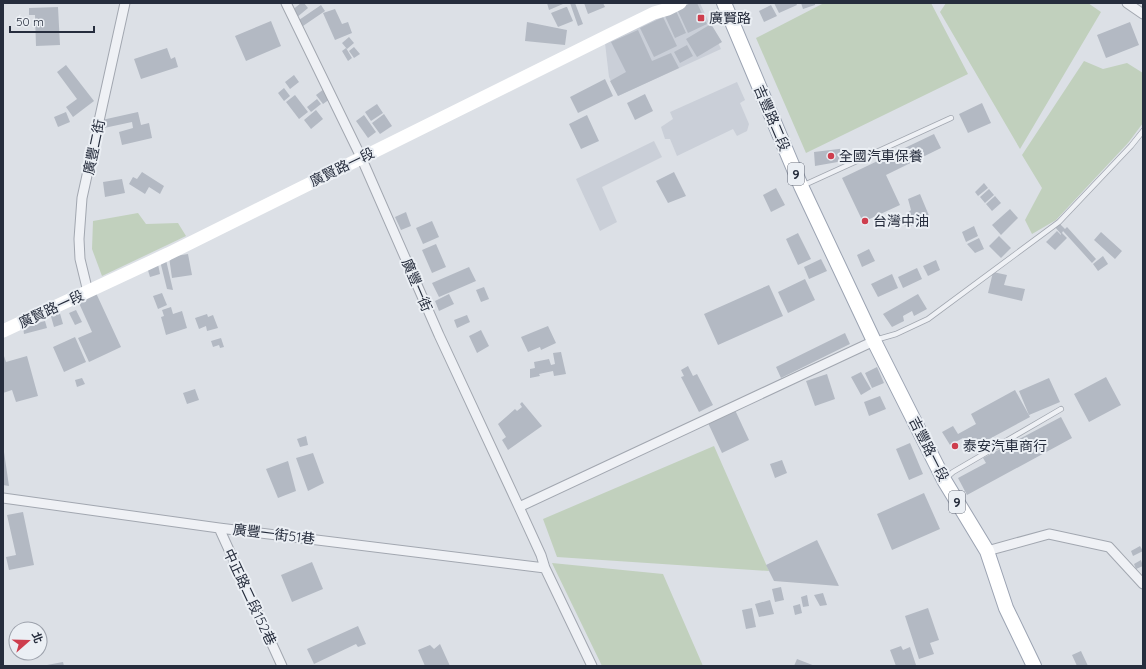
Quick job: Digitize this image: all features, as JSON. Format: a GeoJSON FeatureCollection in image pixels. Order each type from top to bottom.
{"type":"FeatureCollection","features":[{"type":"Feature","properties":{"kind":"main road","name":"吉豐路二段"},"geometry":{"type":"LineString","coordinates":[[724,3],[801,186],[874,341]]}},
{"type":"Feature","properties":{"kind":"main road","name":"吉豐路一段"},"geometry":{"type":"LineString","coordinates":[[874,341],[944,480],[987,551],[1006,608],[1034,666]]}},
{"type":"Feature","properties":{"kind":"street","name":"廣豐二街"},"geometry":{"type":"LineString","coordinates":[[88,292],[80,259],[79,239],[82,198],[126,3]]}},
{"type":"Feature","properties":{"kind":"street","name":"廣豐一街"},"geometry":{"type":"LineString","coordinates":[[286,3],[361,157],[439,335],[541,555],[545,568],[592,666]]}},
{"type":"Feature","properties":{"kind":"street","name":"廣賢路一段"},"geometry":{"type":"LineString","coordinates":[[3,331],[88,292],[628,25],[680,3]]}},
{"type":"Feature","properties":{"kind":"street"},"geometry":{"type":"LineString","coordinates":[[1127,3],[1143,14]]}},
{"type":"Feature","properties":{"kind":"street"},"geometry":{"type":"LineString","coordinates":[[519,507],[874,341]]}},
{"type":"Feature","properties":{"kind":"street","name":"廣豐一街51巷"},"geometry":{"type":"LineString","coordinates":[[3,498],[219,528],[545,568]]}},
{"type":"Feature","properties":{"kind":"street","name":"中正路二段152巷"},"geometry":{"type":"LineString","coordinates":[[219,528],[282,666]]}},
{"type":"Feature","properties":{"kind":"street"},"geometry":{"type":"LineString","coordinates":[[987,551],[1049,534],[1108,547],[1143,584]]}},
{"type":"Feature","properties":{"kind":"lane"},"geometry":{"type":"LineString","coordinates":[[801,186],[951,118]]}},
{"type":"Feature","properties":{"kind":"lane"},"geometry":{"type":"LineString","coordinates":[[874,341],[896,334],[928,319],[1059,222],[1131,146],[1143,131]]}},
{"type":"Feature","properties":{"kind":"lane"},"geometry":{"type":"LineString","coordinates":[[944,480],[953,472],[1061,409]]}},
{"type":"Feature","properties":{"kind":"shaded area"},"geometry":{"type":"Polygon","coordinates":[[[700,3],[721,49],[618,96],[609,77],[605,43],[653,16],[700,3]]]}},
{"type":"Feature","properties":{"kind":"shaded area"},"geometry":{"type":"Polygon","coordinates":[[[737,82],[745,100],[740,103],[749,124],[747,131],[737,136],[733,129],[677,156],[670,139],[665,139],[661,127],[673,119],[670,112],[737,82]]]}},
{"type":"Feature","properties":{"kind":"shaded area"},"geometry":{"type":"Polygon","coordinates":[[[654,141],[662,157],[602,187],[617,222],[600,231],[576,179],[654,141]]]}},
{"type":"Feature","properties":{"kind":"green space"},"geometry":{"type":"Polygon","coordinates":[[[824,3],[931,3],[968,74],[806,153],[756,38],[824,3]]]}},
{"type":"Feature","properties":{"kind":"green space"},"geometry":{"type":"Polygon","coordinates":[[[946,3],[1088,3],[1101,12],[1020,149],[940,12],[946,3]]]}},
{"type":"Feature","properties":{"kind":"green space"},"geometry":{"type":"Polygon","coordinates":[[[1084,61],[1103,69],[1127,63],[1143,73],[1143,123],[1128,143],[1056,220],[1032,234],[1025,220],[1042,188],[1022,155],[1084,61]]]}},
{"type":"Feature","properties":{"kind":"green space"},"geometry":{"type":"Polygon","coordinates":[[[138,213],[146,224],[178,223],[186,236],[102,276],[92,249],[93,221],[138,213]]]}},
{"type":"Feature","properties":{"kind":"green space"},"geometry":{"type":"Polygon","coordinates":[[[714,446],[769,571],[557,557],[543,519],[714,446]]]}},
{"type":"Feature","properties":{"kind":"green space"},"geometry":{"type":"Polygon","coordinates":[[[552,563],[663,574],[703,666],[602,666],[552,563]]]}},
{"type":"Feature","properties":{"kind":"building"},"geometry":{"type":"Polygon","coordinates":[[[301,3],[304,3],[308,8],[296,18],[291,11],[301,3]]]}},
{"type":"Feature","properties":{"kind":"building"},"geometry":{"type":"Polygon","coordinates":[[[547,3],[562,3],[563,4],[549,10],[547,3]]]}},
{"type":"Feature","properties":{"kind":"building"},"geometry":{"type":"Polygon","coordinates":[[[570,3],[575,3],[583,24],[578,26],[570,3]]]}},
{"type":"Feature","properties":{"kind":"building"},"geometry":{"type":"Polygon","coordinates":[[[584,3],[603,3],[605,7],[588,14],[584,3]]]}},
{"type":"Feature","properties":{"kind":"building"},"geometry":{"type":"Polygon","coordinates":[[[691,3],[697,3],[707,24],[688,33],[677,9],[691,3]]]}},
{"type":"Feature","properties":{"kind":"building"},"geometry":{"type":"Polygon","coordinates":[[[774,3],[796,3],[797,5],[779,13],[774,3]]]}},
{"type":"Feature","properties":{"kind":"building"},"geometry":{"type":"Polygon","coordinates":[[[801,3],[815,3],[815,5],[803,9],[801,3]]]}},
{"type":"Feature","properties":{"kind":"building"},"geometry":{"type":"Polygon","coordinates":[[[321,5],[325,11],[303,26],[299,20],[321,5]]]}},
{"type":"Feature","properties":{"kind":"building"},"geometry":{"type":"Polygon","coordinates":[[[771,5],[777,16],[764,22],[759,11],[771,5]]]}},
{"type":"Feature","properties":{"kind":"building"},"geometry":{"type":"Polygon","coordinates":[[[58,7],[60,45],[36,46],[35,15],[29,15],[29,8],[58,7]]]}},
{"type":"Feature","properties":{"kind":"building"},"geometry":{"type":"Polygon","coordinates":[[[566,7],[573,21],[558,27],[551,13],[566,7]]]}},
{"type":"Feature","properties":{"kind":"building"},"geometry":{"type":"Polygon","coordinates":[[[335,9],[342,24],[348,22],[352,33],[335,40],[323,13],[335,9]]]}},
{"type":"Feature","properties":{"kind":"building"},"geometry":{"type":"Polygon","coordinates":[[[676,11],[686,33],[675,38],[665,16],[676,11]]]}},
{"type":"Feature","properties":{"kind":"building"},"geometry":{"type":"Polygon","coordinates":[[[663,17],[677,46],[654,57],[640,28],[663,17]]]}},
{"type":"Feature","properties":{"kind":"building"},"geometry":{"type":"Polygon","coordinates":[[[271,21],[281,46],[246,61],[235,36],[271,21]]]}},
{"type":"Feature","properties":{"kind":"building"},"geometry":{"type":"Polygon","coordinates":[[[527,22],[567,30],[565,45],[525,41],[527,22]]]}},
{"type":"Feature","properties":{"kind":"building"},"geometry":{"type":"Polygon","coordinates":[[[1130,22],[1139,45],[1106,58],[1097,35],[1130,22]]]}},
{"type":"Feature","properties":{"kind":"building"},"geometry":{"type":"Polygon","coordinates":[[[711,24],[722,42],[697,57],[686,39],[711,24]]]}},
{"type":"Feature","properties":{"kind":"building"},"geometry":{"type":"Polygon","coordinates":[[[638,30],[652,61],[671,53],[679,68],[618,96],[610,81],[626,72],[611,42],[638,30]]]}},
{"type":"Feature","properties":{"kind":"building"},"geometry":{"type":"Polygon","coordinates":[[[349,37],[354,43],[347,49],[342,43],[349,37]]]}},
{"type":"Feature","properties":{"kind":"building"},"geometry":{"type":"Polygon","coordinates":[[[687,45],[693,56],[680,63],[674,52],[687,45]]]}},
{"type":"Feature","properties":{"kind":"building"},"geometry":{"type":"Polygon","coordinates":[[[354,47],[360,54],[354,58],[349,51],[354,47]]]}},
{"type":"Feature","properties":{"kind":"building"},"geometry":{"type":"Polygon","coordinates":[[[167,48],[171,59],[175,57],[178,67],[141,79],[134,59],[167,48]]]}},
{"type":"Feature","properties":{"kind":"building"},"geometry":{"type":"Polygon","coordinates":[[[346,48],[352,58],[348,61],[342,51],[346,48]]]}},
{"type":"Feature","properties":{"kind":"building"},"geometry":{"type":"Polygon","coordinates":[[[66,65],[94,101],[73,117],[66,107],[77,99],[57,72],[66,65]]]}},
{"type":"Feature","properties":{"kind":"building"},"geometry":{"type":"Polygon","coordinates":[[[294,75],[299,82],[290,89],[285,82],[294,75]]]}},
{"type":"Feature","properties":{"kind":"building"},"geometry":{"type":"Polygon","coordinates":[[[605,79],[613,96],[578,113],[570,97],[605,79]]]}},
{"type":"Feature","properties":{"kind":"building"},"geometry":{"type":"Polygon","coordinates":[[[284,88],[290,96],[284,101],[278,93],[284,88]]]}},
{"type":"Feature","properties":{"kind":"building"},"geometry":{"type":"Polygon","coordinates":[[[324,89],[330,99],[323,104],[316,95],[324,89]]]}},
{"type":"Feature","properties":{"kind":"building"},"geometry":{"type":"Polygon","coordinates":[[[645,94],[653,111],[635,120],[627,103],[645,94]]]}},
{"type":"Feature","properties":{"kind":"building"},"geometry":{"type":"Polygon","coordinates":[[[295,95],[308,112],[299,119],[286,102],[295,95]]]}},
{"type":"Feature","properties":{"kind":"building"},"geometry":{"type":"Polygon","coordinates":[[[317,99],[321,104],[311,112],[307,107],[317,99]]]}},
{"type":"Feature","properties":{"kind":"building"},"geometry":{"type":"Polygon","coordinates":[[[982,103],[991,123],[968,133],[959,114],[982,103]]]}},
{"type":"Feature","properties":{"kind":"building"},"geometry":{"type":"Polygon","coordinates":[[[377,104],[383,113],[371,121],[365,112],[377,104]]]}},
{"type":"Feature","properties":{"kind":"building"},"geometry":{"type":"Polygon","coordinates":[[[316,110],[323,119],[311,129],[304,120],[316,110]]]}},
{"type":"Feature","properties":{"kind":"building"},"geometry":{"type":"Polygon","coordinates":[[[66,112],[70,122],[58,127],[54,117],[66,112]]]}},
{"type":"Feature","properties":{"kind":"building"},"geometry":{"type":"Polygon","coordinates":[[[138,112],[141,125],[149,123],[152,138],[122,145],[119,132],[133,128],[132,122],[104,128],[102,120],[138,112]]]}},
{"type":"Feature","properties":{"kind":"building"},"geometry":{"type":"Polygon","coordinates":[[[384,114],[392,126],[380,134],[372,123],[384,114]]]}},
{"type":"Feature","properties":{"kind":"building"},"geometry":{"type":"Polygon","coordinates":[[[364,115],[376,132],[368,138],[356,121],[364,115]]]}},
{"type":"Feature","properties":{"kind":"building"},"geometry":{"type":"Polygon","coordinates":[[[587,115],[599,141],[581,149],[569,124],[587,115]]]}},
{"type":"Feature","properties":{"kind":"building"},"geometry":{"type":"Polygon","coordinates":[[[934,134],[941,148],[886,175],[900,205],[863,222],[842,178],[934,134]]]}},
{"type":"Feature","properties":{"kind":"building","name":"全國汽車保養"},"geometry":{"type":"Polygon","coordinates":[[[847,148],[849,160],[815,166],[814,152],[847,148]]]}},
{"type":"Feature","properties":{"kind":"building"},"geometry":{"type":"Polygon","coordinates":[[[142,172],[164,186],[160,194],[149,187],[145,194],[129,184],[133,177],[137,179],[142,172]]]}},
{"type":"Feature","properties":{"kind":"building"},"geometry":{"type":"Polygon","coordinates":[[[674,172],[686,196],[668,203],[656,181],[674,172]]]}},
{"type":"Feature","properties":{"kind":"building"},"geometry":{"type":"Polygon","coordinates":[[[122,179],[125,193],[105,197],[103,182],[122,179]]]}},
{"type":"Feature","properties":{"kind":"building"},"geometry":{"type":"Polygon","coordinates":[[[984,183],[988,188],[978,196],[975,192],[984,183]]]}},
{"type":"Feature","properties":{"kind":"building"},"geometry":{"type":"Polygon","coordinates":[[[776,188],[785,205],[771,212],[763,195],[776,188]]]}},
{"type":"Feature","properties":{"kind":"building"},"geometry":{"type":"Polygon","coordinates":[[[989,189],[994,195],[985,203],[980,197],[989,189]]]}},
{"type":"Feature","properties":{"kind":"building"},"geometry":{"type":"Polygon","coordinates":[[[920,194],[930,218],[907,228],[900,220],[911,210],[908,199],[920,194]]]}},
{"type":"Feature","properties":{"kind":"building"},"geometry":{"type":"Polygon","coordinates":[[[995,196],[1001,203],[992,211],[986,204],[995,196]]]}},
{"type":"Feature","properties":{"kind":"building"},"geometry":{"type":"Polygon","coordinates":[[[1010,209],[1018,218],[1001,235],[992,225],[1010,209]]]}},
{"type":"Feature","properties":{"kind":"building"},"geometry":{"type":"Polygon","coordinates":[[[406,212],[411,226],[401,230],[395,217],[406,212]]]}},
{"type":"Feature","properties":{"kind":"building"},"geometry":{"type":"Polygon","coordinates":[[[432,221],[439,237],[423,244],[416,228],[432,221]]]}},
{"type":"Feature","properties":{"kind":"building"},"geometry":{"type":"Polygon","coordinates":[[[1059,223],[1065,229],[1067,227],[1096,259],[1092,263],[1063,231],[1062,233],[1067,238],[1055,250],[1046,242],[1057,231],[1061,235],[1055,227],[1059,223]]]}},
{"type":"Feature","properties":{"kind":"building"},"geometry":{"type":"Polygon","coordinates":[[[974,226],[978,236],[966,242],[962,232],[974,226]]]}},
{"type":"Feature","properties":{"kind":"building"},"geometry":{"type":"Polygon","coordinates":[[[1101,232],[1122,251],[1115,259],[1094,240],[1101,232]]]}},
{"type":"Feature","properties":{"kind":"building"},"geometry":{"type":"Polygon","coordinates":[[[798,233],[811,259],[798,265],[786,239],[798,233]]]}},
{"type":"Feature","properties":{"kind":"building"},"geometry":{"type":"Polygon","coordinates":[[[999,236],[1011,248],[1001,258],[989,246],[999,236]]]}},
{"type":"Feature","properties":{"kind":"building"},"geometry":{"type":"Polygon","coordinates":[[[979,238],[984,249],[975,253],[967,244],[979,238]]]}},
{"type":"Feature","properties":{"kind":"building"},"geometry":{"type":"Polygon","coordinates":[[[436,244],[446,267],[432,273],[422,250],[436,244]]]}},
{"type":"Feature","properties":{"kind":"building"},"geometry":{"type":"Polygon","coordinates":[[[869,249],[875,261],[862,267],[857,255],[869,249]]]}},
{"type":"Feature","properties":{"kind":"building"},"geometry":{"type":"Polygon","coordinates":[[[188,254],[192,275],[172,278],[169,257],[188,254]]]}},
{"type":"Feature","properties":{"kind":"building"},"geometry":{"type":"Polygon","coordinates":[[[1103,256],[1108,264],[1098,271],[1093,264],[1103,256]]]}},
{"type":"Feature","properties":{"kind":"building"},"geometry":{"type":"Polygon","coordinates":[[[821,259],[827,271],[809,279],[804,267],[821,259]]]}},
{"type":"Feature","properties":{"kind":"building"},"geometry":{"type":"Polygon","coordinates":[[[166,260],[173,290],[167,289],[160,261],[166,260]]]}},
{"type":"Feature","properties":{"kind":"building"},"geometry":{"type":"Polygon","coordinates":[[[936,260],[940,270],[928,276],[923,266],[936,260]]]}},
{"type":"Feature","properties":{"kind":"building"},"geometry":{"type":"Polygon","coordinates":[[[158,264],[160,274],[150,277],[147,267],[158,264]]]}},
{"type":"Feature","properties":{"kind":"building"},"geometry":{"type":"Polygon","coordinates":[[[469,267],[476,281],[439,297],[432,283],[469,267]]]}},
{"type":"Feature","properties":{"kind":"building"},"geometry":{"type":"Polygon","coordinates":[[[917,268],[922,279],[903,288],[898,277],[917,268]]]}},
{"type":"Feature","properties":{"kind":"building"},"geometry":{"type":"Polygon","coordinates":[[[993,272],[1007,275],[1004,285],[1025,289],[1022,301],[988,293],[993,272]]]}},
{"type":"Feature","properties":{"kind":"building"},"geometry":{"type":"Polygon","coordinates":[[[892,274],[898,288],[878,297],[871,284],[892,274]]]}},
{"type":"Feature","properties":{"kind":"building"},"geometry":{"type":"Polygon","coordinates":[[[805,279],[815,300],[788,313],[778,292],[805,279]]]}},
{"type":"Feature","properties":{"kind":"building"},"geometry":{"type":"Polygon","coordinates":[[[769,285],[783,316],[718,345],[704,314],[769,285]]]}},
{"type":"Feature","properties":{"kind":"building"},"geometry":{"type":"Polygon","coordinates":[[[484,287],[489,299],[481,302],[476,290],[484,287]]]}},
{"type":"Feature","properties":{"kind":"building"},"geometry":{"type":"Polygon","coordinates":[[[96,293],[121,347],[89,362],[78,338],[92,332],[78,301],[96,293]]]}},
{"type":"Feature","properties":{"kind":"building"},"geometry":{"type":"Polygon","coordinates":[[[162,293],[167,305],[158,309],[153,296],[162,293]]]}},
{"type":"Feature","properties":{"kind":"building"},"geometry":{"type":"Polygon","coordinates":[[[449,294],[454,304],[439,311],[435,301],[449,294]]]}},
{"type":"Feature","properties":{"kind":"building"},"geometry":{"type":"Polygon","coordinates":[[[918,294],[927,309],[914,316],[912,311],[903,316],[904,321],[892,327],[883,314],[918,294]]]}},
{"type":"Feature","properties":{"kind":"building"},"geometry":{"type":"Polygon","coordinates":[[[171,307],[173,314],[182,311],[187,328],[166,335],[161,317],[164,316],[162,310],[171,307]]]}},
{"type":"Feature","properties":{"kind":"building"},"geometry":{"type":"Polygon","coordinates":[[[59,310],[63,324],[54,327],[50,313],[59,310]]]}},
{"type":"Feature","properties":{"kind":"building"},"geometry":{"type":"Polygon","coordinates":[[[76,310],[82,322],[75,325],[69,313],[76,310]]]}},
{"type":"Feature","properties":{"kind":"building"},"geometry":{"type":"Polygon","coordinates":[[[207,314],[208,317],[213,315],[218,328],[207,331],[206,326],[199,329],[195,318],[207,314]]]}},
{"type":"Feature","properties":{"kind":"building"},"geometry":{"type":"Polygon","coordinates":[[[467,315],[470,322],[457,328],[454,320],[467,315]]]}},
{"type":"Feature","properties":{"kind":"building"},"geometry":{"type":"Polygon","coordinates":[[[45,321],[47,328],[24,334],[23,327],[45,321]]]}},
{"type":"Feature","properties":{"kind":"building"},"geometry":{"type":"Polygon","coordinates":[[[548,326],[556,343],[541,350],[540,347],[528,352],[521,337],[548,326]]]}},
{"type":"Feature","properties":{"kind":"building"},"geometry":{"type":"Polygon","coordinates":[[[481,330],[489,346],[477,353],[469,336],[481,330]]]}},
{"type":"Feature","properties":{"kind":"building"},"geometry":{"type":"Polygon","coordinates":[[[845,333],[850,344],[781,378],[776,367],[845,333]]]}},
{"type":"Feature","properties":{"kind":"building"},"geometry":{"type":"Polygon","coordinates":[[[75,337],[86,362],[64,372],[53,347],[75,337]]]}},
{"type":"Feature","properties":{"kind":"building"},"geometry":{"type":"Polygon","coordinates":[[[221,338],[224,347],[220,348],[219,345],[213,347],[211,341],[221,338]]]}},
{"type":"Feature","properties":{"kind":"building"},"geometry":{"type":"Polygon","coordinates":[[[561,352],[566,374],[554,376],[553,371],[539,374],[540,376],[530,378],[530,369],[535,368],[534,362],[549,359],[551,365],[555,364],[553,353],[561,352]]]}},
{"type":"Feature","properties":{"kind":"building"},"geometry":{"type":"Polygon","coordinates":[[[3,353],[6,362],[27,356],[38,396],[16,402],[12,390],[3,393],[3,353]]]}},
{"type":"Feature","properties":{"kind":"building"},"geometry":{"type":"Polygon","coordinates":[[[688,366],[693,376],[697,374],[713,405],[699,412],[681,377],[684,376],[681,370],[688,366]]]}},
{"type":"Feature","properties":{"kind":"building"},"geometry":{"type":"Polygon","coordinates":[[[877,367],[884,383],[872,388],[865,373],[877,367]]]}},
{"type":"Feature","properties":{"kind":"building"},"geometry":{"type":"Polygon","coordinates":[[[861,372],[871,389],[861,395],[851,377],[861,372]]]}},
{"type":"Feature","properties":{"kind":"building"},"geometry":{"type":"Polygon","coordinates":[[[827,374],[835,399],[815,406],[806,381],[827,374]]]}},
{"type":"Feature","properties":{"kind":"building"},"geometry":{"type":"Polygon","coordinates":[[[1106,377],[1121,405],[1089,422],[1074,394],[1106,377]]]}},
{"type":"Feature","properties":{"kind":"building"},"geometry":{"type":"Polygon","coordinates":[[[82,378],[85,384],[77,387],[75,380],[82,378]]]}},
{"type":"Feature","properties":{"kind":"building"},"geometry":{"type":"Polygon","coordinates":[[[1049,378],[1060,402],[1029,415],[1019,391],[1049,378]]]}},
{"type":"Feature","properties":{"kind":"building"},"geometry":{"type":"Polygon","coordinates":[[[195,389],[199,400],[187,404],[183,393],[195,389]]]}},
{"type":"Feature","properties":{"kind":"building"},"geometry":{"type":"Polygon","coordinates":[[[1015,390],[1030,417],[969,450],[963,438],[950,445],[942,432],[953,426],[958,434],[976,424],[971,414],[1015,390]]]}},
{"type":"Feature","properties":{"kind":"building"},"geometry":{"type":"Polygon","coordinates":[[[880,396],[886,409],[869,416],[864,402],[880,396]]]}},
{"type":"Feature","properties":{"kind":"building"},"geometry":{"type":"Polygon","coordinates":[[[522,402],[542,426],[508,450],[502,440],[506,437],[498,424],[515,409],[517,411],[522,407],[520,404],[522,402]]]}},
{"type":"Feature","properties":{"kind":"building"},"geometry":{"type":"Polygon","coordinates":[[[735,410],[749,440],[722,453],[708,423],[735,410]]]}},
{"type":"Feature","properties":{"kind":"building"},"geometry":{"type":"Polygon","coordinates":[[[1061,417],[1072,438],[967,495],[958,478],[986,463],[983,458],[1061,417]]]}},
{"type":"Feature","properties":{"kind":"building"},"geometry":{"type":"Polygon","coordinates":[[[306,436],[308,445],[300,447],[297,439],[306,436]]]}},
{"type":"Feature","properties":{"kind":"building"},"geometry":{"type":"Polygon","coordinates":[[[910,443],[923,474],[909,480],[896,449],[910,443]]]}},
{"type":"Feature","properties":{"kind":"building"},"geometry":{"type":"Polygon","coordinates":[[[4,452],[9,486],[3,485],[4,452]]]}},
{"type":"Feature","properties":{"kind":"building"},"geometry":{"type":"Polygon","coordinates":[[[313,453],[324,483],[308,491],[296,458],[313,453]]]}},
{"type":"Feature","properties":{"kind":"building"},"geometry":{"type":"Polygon","coordinates":[[[782,460],[787,473],[775,478],[770,464],[782,460]]]}},
{"type":"Feature","properties":{"kind":"building"},"geometry":{"type":"Polygon","coordinates":[[[288,461],[296,491],[278,498],[266,469],[288,461]]]}},
{"type":"Feature","properties":{"kind":"building"},"geometry":{"type":"Polygon","coordinates":[[[924,493],[940,529],[892,550],[877,514],[924,493]]]}},
{"type":"Feature","properties":{"kind":"building"},"geometry":{"type":"Polygon","coordinates":[[[23,512],[34,565],[9,570],[6,557],[16,555],[7,515],[23,512]]]}},
{"type":"Feature","properties":{"kind":"building"},"geometry":{"type":"Polygon","coordinates":[[[817,540],[839,586],[774,581],[766,565],[817,540]]]}},
{"type":"Feature","properties":{"kind":"building"},"geometry":{"type":"Polygon","coordinates":[[[1140,546],[1143,551],[1133,556],[1131,551],[1140,546]]]}},
{"type":"Feature","properties":{"kind":"building"},"geometry":{"type":"Polygon","coordinates":[[[1141,560],[1143,566],[1136,569],[1134,564],[1141,560]]]}},
{"type":"Feature","properties":{"kind":"building"},"geometry":{"type":"Polygon","coordinates":[[[312,562],[323,589],[292,602],[281,575],[312,562]]]}},
{"type":"Feature","properties":{"kind":"building"},"geometry":{"type":"Polygon","coordinates":[[[781,587],[784,600],[775,602],[772,589],[781,587]]]}},
{"type":"Feature","properties":{"kind":"building"},"geometry":{"type":"Polygon","coordinates":[[[823,593],[827,605],[820,606],[814,595],[823,593]]]}},
{"type":"Feature","properties":{"kind":"building"},"geometry":{"type":"Polygon","coordinates":[[[807,595],[809,606],[803,607],[801,597],[807,595]]]}},
{"type":"Feature","properties":{"kind":"building"},"geometry":{"type":"Polygon","coordinates":[[[770,600],[774,614],[759,617],[755,604],[770,600]]]}},
{"type":"Feature","properties":{"kind":"building"},"geometry":{"type":"Polygon","coordinates":[[[800,604],[802,613],[795,615],[793,606],[800,604]]]}},
{"type":"Feature","properties":{"kind":"building"},"geometry":{"type":"Polygon","coordinates":[[[752,608],[756,627],[746,629],[742,610],[752,608]]]}},
{"type":"Feature","properties":{"kind":"building"},"geometry":{"type":"Polygon","coordinates":[[[928,608],[939,640],[930,643],[934,654],[919,659],[905,616],[928,608]]]}},
{"type":"Feature","properties":{"kind":"building"},"geometry":{"type":"Polygon","coordinates":[[[358,626],[366,644],[358,647],[356,644],[314,664],[307,649],[358,626]]]}},
{"type":"Feature","properties":{"kind":"building"},"geometry":{"type":"Polygon","coordinates":[[[440,644],[450,666],[425,666],[418,650],[430,645],[434,649],[440,644]]]}},
{"type":"Feature","properties":{"kind":"building"},"geometry":{"type":"Polygon","coordinates":[[[901,646],[903,650],[910,647],[916,665],[896,666],[890,650],[901,646]]]}},
{"type":"Feature","properties":{"kind":"building"},"geometry":{"type":"Polygon","coordinates":[[[1081,651],[1088,666],[1077,666],[1072,655],[1081,651]]]}},
{"type":"Feature","properties":{"kind":"building"},"geometry":{"type":"Polygon","coordinates":[[[797,659],[815,666],[794,666],[797,659]]]}},
{"type":"Feature","properties":{"kind":"building"},"geometry":{"type":"Polygon","coordinates":[[[63,662],[64,666],[47,666],[47,665],[63,662]]]}},
{"type":"Feature","properties":{"kind":"place","name":"廣賢路"},"geometry":{"type":"Point","coordinates":[701,18]}},
{"type":"Feature","properties":{"kind":"place","name":"全國汽車保養"},"geometry":{"type":"Point","coordinates":[831,156]}},
{"type":"Feature","properties":{"kind":"place","name":"台灣中油"},"geometry":{"type":"Point","coordinates":[865,221]}},
{"type":"Feature","properties":{"kind":"place","name":"泰安汽車商行"},"geometry":{"type":"Point","coordinates":[955,446]}}]}
